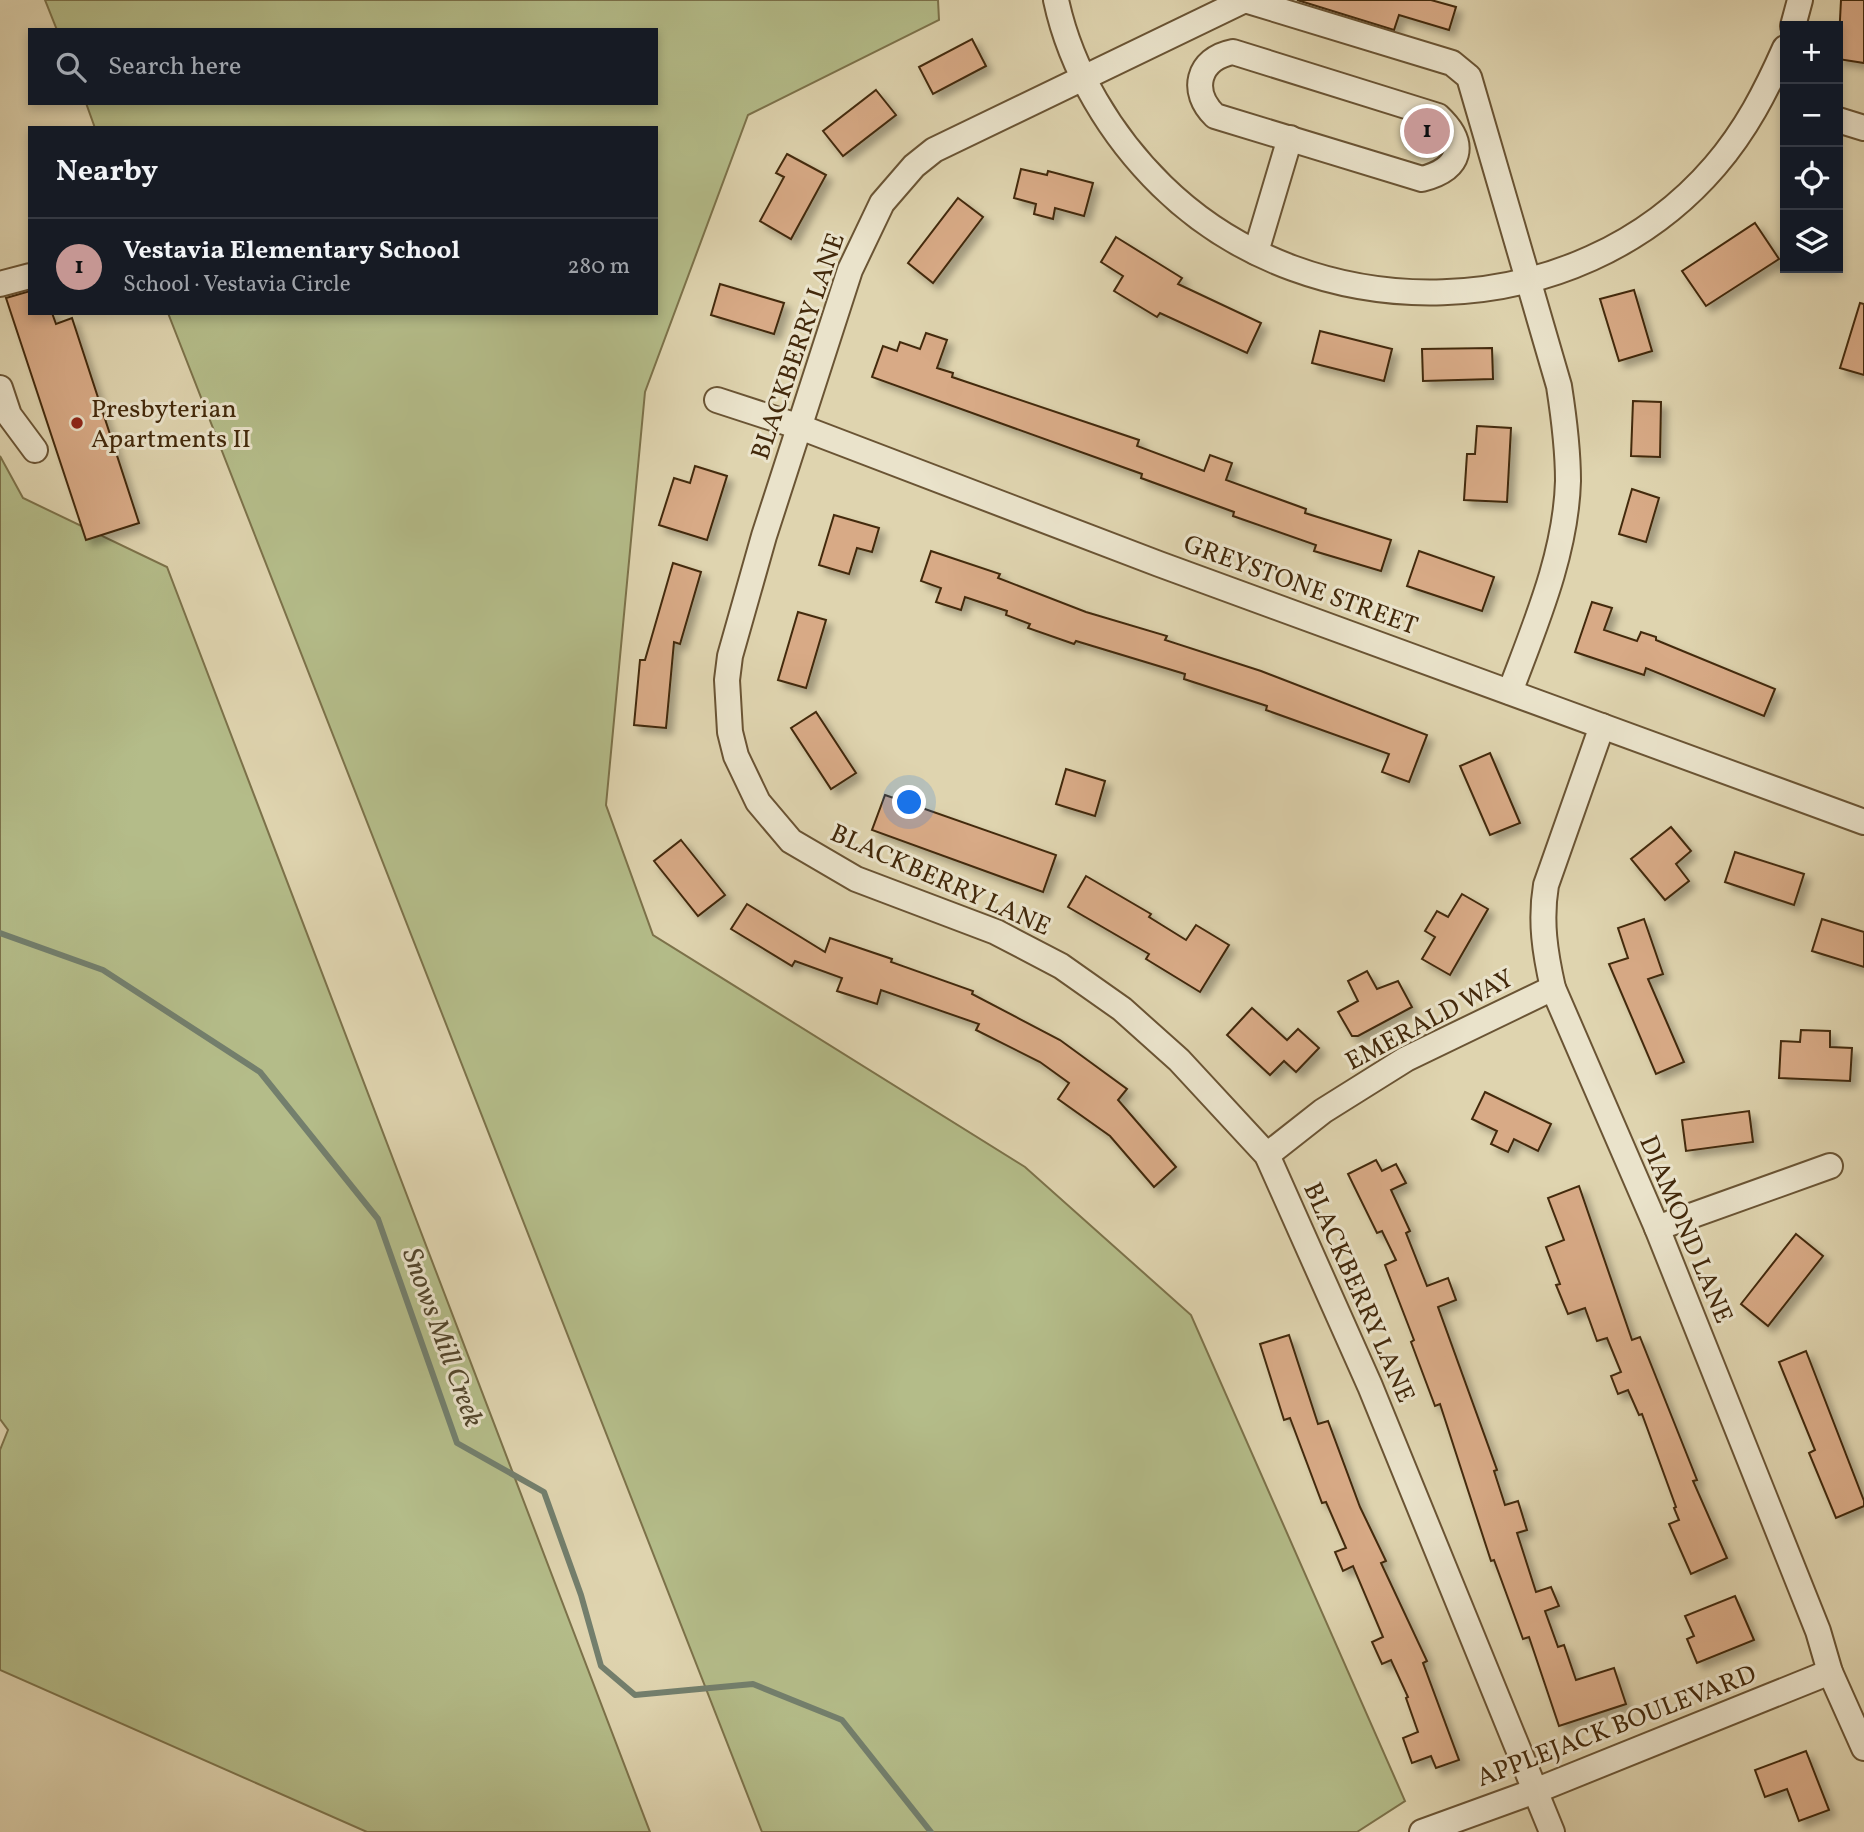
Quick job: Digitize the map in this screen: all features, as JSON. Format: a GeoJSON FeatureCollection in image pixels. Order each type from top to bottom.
{"type":"FeatureCollection","features":[{"type":"Feature","properties":{"kind":"street"},"geometry":{"type":"LineString","coordinates":[[1056,0],[1083,76],[1101,109],[1146,170],[1203,220],[1256,252],[1303,273],[1377,290],[1453,293],[1528,281],[1570,267],[1610,249],[1656,219],[1714,167],[1741,133],[1775,99],[1780,74]]}},
{"type":"Feature","properties":{"kind":"street","name":"BLACKBERRY LANE"},"geometry":{"type":"LineString","coordinates":[[1510,692],[1542,605],[1560,533],[1568,484],[1567,435],[1559,386],[1475,88],[1469,76],[1452,63],[1245,0],[934,150],[897,183],[870,224],[850,270],[764,536],[730,656],[727,680],[730,732],[736,756],[758,802],[791,841],[834,868],[996,932],[1061,966],[1122,1009],[1179,1060],[1267,1155],[1370,1386],[1552,1832]]}},
{"type":"Feature","properties":{"kind":"street"},"geometry":{"type":"LineString","coordinates":[[1794,21],[1800,0]]}},
{"type":"Feature","properties":{"kind":"street"},"geometry":{"type":"LineString","coordinates":[[1233,52],[1437,116],[1451,128],[1458,149],[1451,165],[1441,174],[1422,178],[1290,138],[1215,116],[1203,105],[1199,85],[1203,70],[1218,55],[1233,52]]}},
{"type":"Feature","properties":{"kind":"street"},"geometry":{"type":"LineString","coordinates":[[1843,122],[1864,128]]}},
{"type":"Feature","properties":{"kind":"street"},"geometry":{"type":"LineString","coordinates":[[1256,252],[1290,138]]}},
{"type":"Feature","properties":{"kind":"street"},"geometry":{"type":"LineString","coordinates":[[0,284],[28,276]]}},
{"type":"Feature","properties":{"kind":"street"},"geometry":{"type":"LineString","coordinates":[[0,388],[9,415],[35,450]]}},
{"type":"Feature","properties":{"kind":"street","name":"GREYSTONE STREET"},"geometry":{"type":"LineString","coordinates":[[718,400],[800,427],[1159,564],[1864,821]]}},
{"type":"Feature","properties":{"kind":"street","name":"DIAMOND LANE"},"geometry":{"type":"LineString","coordinates":[[1602,726],[1546,885],[1542,909],[1544,948],[1553,988],[1657,1228],[1818,1631],[1830,1672],[1864,1748]]}},
{"type":"Feature","properties":{"kind":"street","name":"EMERALD WAY"},"geometry":{"type":"LineString","coordinates":[[1267,1155],[1323,1111],[1406,1059],[1553,988]]}},
{"type":"Feature","properties":{"kind":"street"},"geometry":{"type":"LineString","coordinates":[[1657,1228],[1830,1166]]}},
{"type":"Feature","properties":{"kind":"street","name":"APPLEJACK BOULEVARD"},"geometry":{"type":"LineString","coordinates":[[1422,1832],[1535,1791],[1830,1672]]}},
{"type":"Feature","properties":{"kind":"green space"},"geometry":{"type":"Polygon","coordinates":[[[45,0],[938,0],[939,20],[748,115],[645,392],[606,805],[653,935],[1025,1167],[1191,1315],[1405,1801],[1357,1832],[762,1832],[169,315],[658,315],[658,126],[94,126],[87,105],[658,105],[658,28],[56,28],[45,0]]]}},
{"type":"Feature","properties":{"kind":"green space"},"geometry":{"type":"Polygon","coordinates":[[[0,456],[23,498],[167,567],[650,1832],[367,1832],[0,1670],[0,1450],[8,1430],[0,1419],[0,456]]]}},
{"type":"Feature","properties":{"kind":"building"},"geometry":{"type":"Polygon","coordinates":[[[1297,0],[1431,0],[1456,7],[1449,30],[1399,15],[1394,30],[1297,0]]]}},
{"type":"Feature","properties":{"kind":"building"},"geometry":{"type":"Polygon","coordinates":[[[1841,0],[1864,0],[1864,63],[1843,60],[1843,21],[1840,21],[1841,0]]]}},
{"type":"Feature","properties":{"kind":"building"},"geometry":{"type":"Polygon","coordinates":[[[972,39],[986,66],[933,94],[919,67],[972,39]]]}},
{"type":"Feature","properties":{"kind":"building"},"geometry":{"type":"Polygon","coordinates":[[[876,90],[896,115],[843,156],[823,131],[876,90]]]}},
{"type":"Feature","properties":{"kind":"building"},"geometry":{"type":"Polygon","coordinates":[[[787,154],[826,175],[791,239],[760,221],[784,177],[776,173],[787,154]]]}},
{"type":"Feature","properties":{"kind":"building"},"geometry":{"type":"Polygon","coordinates":[[[1021,169],[1047,175],[1048,171],[1093,183],[1084,216],[1055,208],[1053,219],[1034,214],[1036,204],[1014,198],[1021,169]]]}},
{"type":"Feature","properties":{"kind":"building"},"geometry":{"type":"Polygon","coordinates":[[[958,198],[983,217],[933,283],[908,263],[958,198]]]}},
{"type":"Feature","properties":{"kind":"building"},"geometry":{"type":"Polygon","coordinates":[[[1755,223],[1779,259],[1706,306],[1682,271],[1755,223]]]}},
{"type":"Feature","properties":{"kind":"building"},"geometry":{"type":"Polygon","coordinates":[[[1116,237],[1182,278],[1178,284],[1261,323],[1247,353],[1160,313],[1157,317],[1114,291],[1123,276],[1101,262],[1116,237]]]}},
{"type":"Feature","properties":{"kind":"building"},"geometry":{"type":"Polygon","coordinates":[[[720,284],[784,303],[774,334],[711,315],[720,284]]]}},
{"type":"Feature","properties":{"kind":"building"},"geometry":{"type":"Polygon","coordinates":[[[1634,290],[1652,351],[1619,361],[1600,299],[1634,290]]]}},
{"type":"Feature","properties":{"kind":"building","name":"Presbyterian Apartments II"},"geometry":{"type":"Polygon","coordinates":[[[28,292],[28,315],[53,315],[56,324],[72,318],[139,523],[86,540],[6,298],[28,292]]]}},
{"type":"Feature","properties":{"kind":"building"},"geometry":{"type":"Polygon","coordinates":[[[1860,303],[1864,304],[1864,375],[1840,368],[1860,303]]]}},
{"type":"Feature","properties":{"kind":"building"},"geometry":{"type":"Polygon","coordinates":[[[1320,331],[1392,349],[1384,381],[1312,363],[1320,331]]]}},
{"type":"Feature","properties":{"kind":"building"},"geometry":{"type":"Polygon","coordinates":[[[926,333],[947,340],[937,368],[953,373],[952,377],[1139,440],[1137,446],[1204,471],[1210,455],[1232,463],[1226,480],[1306,509],[1305,513],[1391,540],[1381,571],[1314,551],[1316,545],[1233,516],[1234,512],[1141,478],[1142,474],[872,377],[883,346],[897,351],[900,342],[920,349],[926,333]]]}},
{"type":"Feature","properties":{"kind":"building"},"geometry":{"type":"Polygon","coordinates":[[[1492,348],[1493,379],[1423,381],[1422,349],[1492,348]]]}},
{"type":"Feature","properties":{"kind":"building"},"geometry":{"type":"Polygon","coordinates":[[[1633,401],[1661,402],[1660,457],[1631,456],[1633,401]]]}},
{"type":"Feature","properties":{"kind":"building"},"geometry":{"type":"Polygon","coordinates":[[[1477,426],[1511,428],[1507,502],[1464,500],[1467,454],[1475,454],[1477,426]]]}},
{"type":"Feature","properties":{"kind":"building"},"geometry":{"type":"Polygon","coordinates":[[[695,466],[727,476],[707,540],[659,525],[674,478],[690,483],[695,466]]]}},
{"type":"Feature","properties":{"kind":"building"},"geometry":{"type":"Polygon","coordinates":[[[1632,489],[1659,498],[1646,542],[1619,534],[1632,489]]]}},
{"type":"Feature","properties":{"kind":"building"},"geometry":{"type":"Polygon","coordinates":[[[834,515],[879,528],[872,552],[857,548],[849,574],[819,565],[834,515]]]}},
{"type":"Feature","properties":{"kind":"building"},"geometry":{"type":"Polygon","coordinates":[[[931,551],[1000,574],[998,578],[1086,612],[1167,636],[1165,640],[1261,671],[1427,735],[1409,782],[1382,772],[1389,754],[1266,710],[1267,706],[1184,679],[1185,674],[1076,641],[1074,644],[1028,628],[1030,624],[1006,615],[1007,611],[965,597],[961,610],[936,602],[941,588],[921,581],[931,551]]]}},
{"type":"Feature","properties":{"kind":"building"},"geometry":{"type":"Polygon","coordinates":[[[1419,551],[1494,577],[1482,611],[1407,586],[1419,551]]]}},
{"type":"Feature","properties":{"kind":"building"},"geometry":{"type":"Polygon","coordinates":[[[673,563],[701,572],[680,644],[674,642],[666,728],[634,725],[640,660],[645,660],[673,563]]]}},
{"type":"Feature","properties":{"kind":"building"},"geometry":{"type":"Polygon","coordinates":[[[1592,602],[1612,608],[1604,630],[1637,641],[1641,632],[1656,637],[1656,640],[1775,689],[1764,716],[1646,668],[1644,675],[1575,652],[1592,602]]]}},
{"type":"Feature","properties":{"kind":"building"},"geometry":{"type":"Polygon","coordinates":[[[798,612],[826,620],[806,688],[778,680],[798,612]]]}},
{"type":"Feature","properties":{"kind":"building"},"geometry":{"type":"Polygon","coordinates":[[[816,712],[856,773],[831,789],[791,728],[816,712]]]}},
{"type":"Feature","properties":{"kind":"building"},"geometry":{"type":"Polygon","coordinates":[[[1490,753],[1520,823],[1490,835],[1460,766],[1490,753]]]}},
{"type":"Feature","properties":{"kind":"building"},"geometry":{"type":"Polygon","coordinates":[[[1066,769],[1105,781],[1095,816],[1056,804],[1066,769]]]}},
{"type":"Feature","properties":{"kind":"building"},"geometry":{"type":"Polygon","coordinates":[[[885,795],[1056,855],[1043,892],[872,830],[885,795]]]}},
{"type":"Feature","properties":{"kind":"building"},"geometry":{"type":"Polygon","coordinates":[[[1671,827],[1691,851],[1676,864],[1689,881],[1665,900],[1631,859],[1671,827]]]}},
{"type":"Feature","properties":{"kind":"building"},"geometry":{"type":"Polygon","coordinates":[[[681,840],[725,895],[698,916],[654,861],[681,840]]]}},
{"type":"Feature","properties":{"kind":"building"},"geometry":{"type":"Polygon","coordinates":[[[1735,852],[1804,874],[1794,905],[1725,882],[1735,852]]]}},
{"type":"Feature","properties":{"kind":"building"},"geometry":{"type":"Polygon","coordinates":[[[1086,876],[1151,914],[1149,917],[1186,940],[1196,925],[1229,945],[1200,992],[1146,959],[1149,954],[1068,907],[1086,876]]]}},
{"type":"Feature","properties":{"kind":"building"},"geometry":{"type":"Polygon","coordinates":[[[1462,894],[1488,909],[1450,975],[1422,959],[1435,937],[1425,931],[1437,911],[1448,917],[1462,894]]]}},
{"type":"Feature","properties":{"kind":"building"},"geometry":{"type":"Polygon","coordinates":[[[747,904],[825,952],[830,938],[892,959],[891,962],[973,991],[972,994],[1060,1040],[1127,1089],[1118,1100],[1176,1167],[1154,1187],[1110,1136],[1058,1099],[1069,1083],[1040,1062],[976,1030],[979,1024],[881,990],[877,1004],[837,991],[842,978],[795,961],[792,966],[731,929],[747,904]]]}},
{"type":"Feature","properties":{"kind":"building"},"geometry":{"type":"Polygon","coordinates":[[[1644,919],[1663,974],[1648,979],[1684,1062],[1656,1074],[1609,964],[1628,958],[1618,928],[1644,919]]]}},
{"type":"Feature","properties":{"kind":"building"},"geometry":{"type":"Polygon","coordinates":[[[1822,919],[1864,932],[1864,967],[1812,951],[1822,919]]]}},
{"type":"Feature","properties":{"kind":"building"},"geometry":{"type":"Polygon","coordinates":[[[1367,971],[1377,989],[1398,981],[1412,1007],[1358,1036],[1352,1036],[1338,1012],[1358,1001],[1348,981],[1367,971]]]}},
{"type":"Feature","properties":{"kind":"building"},"geometry":{"type":"Polygon","coordinates":[[[1252,1008],[1287,1040],[1298,1029],[1319,1048],[1296,1072],[1284,1061],[1270,1075],[1227,1035],[1252,1008]]]}},
{"type":"Feature","properties":{"kind":"building"},"geometry":{"type":"Polygon","coordinates":[[[1801,1030],[1830,1031],[1830,1047],[1852,1048],[1850,1081],[1779,1078],[1781,1041],[1800,1042],[1801,1030]]]}},
{"type":"Feature","properties":{"kind":"building"},"geometry":{"type":"Polygon","coordinates":[[[1485,1092],[1551,1124],[1538,1151],[1514,1139],[1508,1152],[1491,1144],[1497,1131],[1472,1119],[1485,1092]]]}},
{"type":"Feature","properties":{"kind":"building"},"geometry":{"type":"Polygon","coordinates":[[[1749,1111],[1753,1142],[1686,1151],[1682,1120],[1749,1111]]]}},
{"type":"Feature","properties":{"kind":"building"},"geometry":{"type":"Polygon","coordinates":[[[1376,1160],[1382,1171],[1396,1164],[1406,1183],[1391,1190],[1410,1231],[1406,1233],[1427,1286],[1448,1278],[1456,1300],[1438,1307],[1497,1470],[1494,1471],[1505,1505],[1518,1501],[1527,1530],[1517,1533],[1536,1592],[1551,1587],[1559,1606],[1545,1611],[1558,1647],[1564,1645],[1576,1680],[1614,1668],[1626,1704],[1559,1726],[1529,1637],[1523,1639],[1494,1560],[1491,1561],[1440,1404],[1435,1406],[1411,1342],[1414,1340],[1385,1265],[1396,1260],[1382,1231],[1377,1233],[1348,1174],[1376,1160]]]}},
{"type":"Feature","properties":{"kind":"building"},"geometry":{"type":"Polygon","coordinates":[[[1579,1186],[1632,1340],[1640,1337],[1697,1480],[1693,1481],[1727,1558],[1691,1574],[1669,1524],[1679,1520],[1674,1508],[1676,1507],[1642,1414],[1639,1415],[1628,1390],[1618,1394],[1611,1376],[1621,1372],[1607,1338],[1597,1341],[1585,1308],[1568,1314],[1556,1285],[1560,1284],[1546,1247],[1564,1240],[1548,1198],[1579,1186]]]}},
{"type":"Feature","properties":{"kind":"building"},"geometry":{"type":"Polygon","coordinates":[[[1796,1234],[1823,1256],[1768,1326],[1741,1304],[1796,1234]]]}},
{"type":"Feature","properties":{"kind":"building"},"geometry":{"type":"Polygon","coordinates":[[[1289,1335],[1318,1424],[1328,1421],[1360,1507],[1386,1561],[1381,1563],[1427,1661],[1423,1663],[1459,1760],[1436,1768],[1431,1756],[1412,1763],[1403,1738],[1418,1732],[1406,1698],[1408,1697],[1391,1660],[1382,1664],[1372,1642],[1383,1637],[1353,1566],[1343,1571],[1335,1552],[1346,1548],[1326,1502],[1322,1503],[1290,1418],[1284,1420],[1260,1344],[1289,1335]]]}},
{"type":"Feature","properties":{"kind":"building"},"geometry":{"type":"Polygon","coordinates":[[[1806,1351],[1864,1501],[1864,1506],[1836,1518],[1809,1453],[1815,1450],[1779,1362],[1806,1351]]]}},
{"type":"Feature","properties":{"kind":"building"},"geometry":{"type":"Polygon","coordinates":[[[1735,1596],[1754,1640],[1697,1663],[1687,1639],[1694,1636],[1685,1616],[1735,1596]]]}},
{"type":"Feature","properties":{"kind":"building"},"geometry":{"type":"Polygon","coordinates":[[[1806,1751],[1829,1810],[1799,1821],[1787,1789],[1765,1797],[1755,1770],[1806,1751]]]}},
{"type":"Feature","properties":{"kind":"waterway","name":"Snows Mill Creek"},"geometry":{"type":"LineString","coordinates":[[0,933],[103,970],[260,1072],[378,1219],[457,1443],[544,1492],[581,1595],[601,1666],[635,1695],[753,1684],[842,1720],[931,1832]]}},
{"type":"Feature","properties":{"kind":"place","name":"Vestavia Elementary School"},"geometry":{"type":"Point","coordinates":[1427,131]}},
{"type":"Feature","properties":{"kind":"place","name":"Presbyterian Apartments II"},"geometry":{"type":"Point","coordinates":[77,423]}}]}
